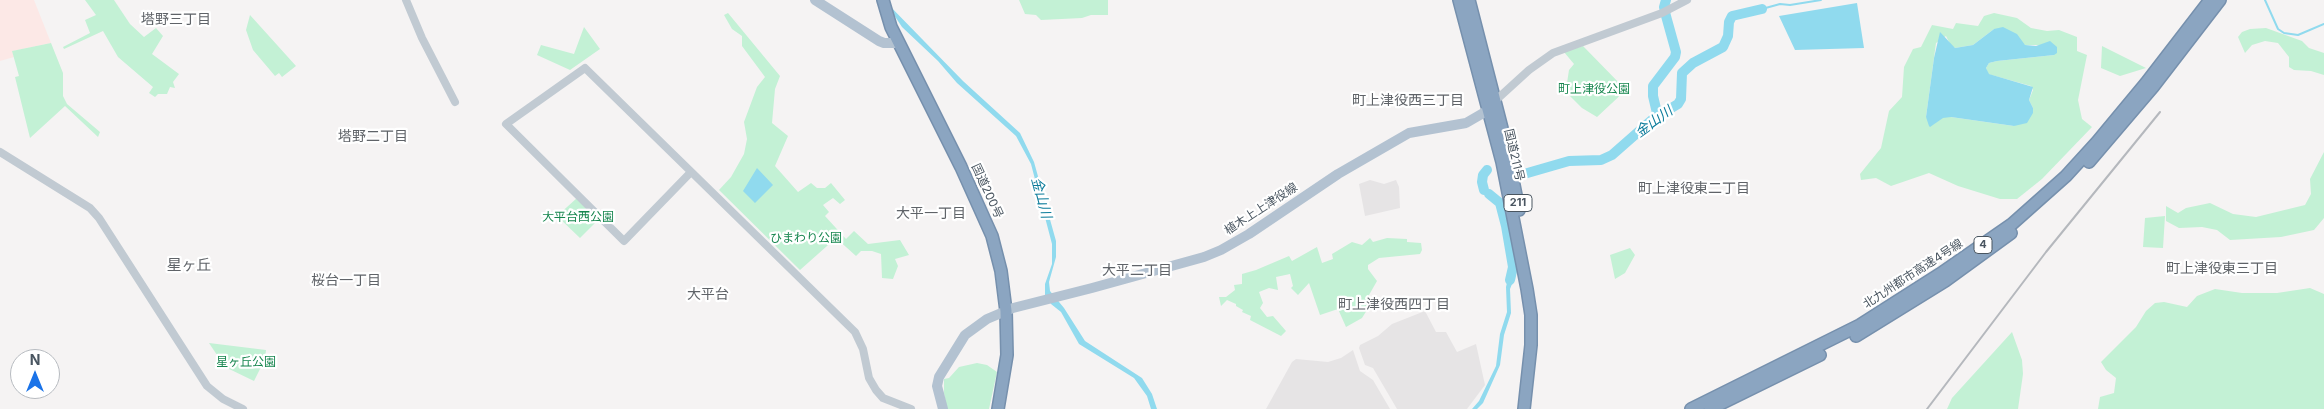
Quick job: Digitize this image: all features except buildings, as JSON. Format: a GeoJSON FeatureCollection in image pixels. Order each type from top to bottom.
{"type":"FeatureCollection","features":[{"type":"Feature","properties":{"kind":"highway","name":"国道211号"},"geometry":{"type":"LineString","coordinates":[[1459,0],[1516,188],[1536,309],[1538,345],[1533,390],[1528,409]]}},
{"type":"Feature","properties":{"kind":"highway","name":"国道211号"},"geometry":{"type":"LineString","coordinates":[[1468,0],[1492,104],[1531,314],[1530,366],[1524,409]]}},
{"type":"Feature","properties":{"kind":"highway","name":"北九州都市高速4号線"},"geometry":{"type":"LineString","coordinates":[[1691,409],[1860,325],[1940,274],[2012,224],[2066,176],[2097,142],[2158,68],[2210,0]]}},
{"type":"Feature","properties":{"kind":"highway","name":"北九州都市高速4号線"},"geometry":{"type":"LineString","coordinates":[[1710,409],[1863,332],[1945,281],[2017,230],[2072,181],[2103,147],[2153,87],[2220,0]]}},
{"type":"Feature","properties":{"kind":"highway","name":"国道200号"},"geometry":{"type":"LineString","coordinates":[[884,4],[898,43],[985,217],[999,262],[1006,311],[1007,355],[998,409]]}},
{"type":"Feature","properties":{"kind":"main road"},"geometry":{"type":"LineString","coordinates":[[815,0],[879,41],[898,43]]}},
{"type":"Feature","properties":{"kind":"main road","name":"植木上上津役線"},"geometry":{"type":"LineString","coordinates":[[943,409],[937,381],[955,348],[974,327],[1006,311],[1204,257],[1221,250],[1249,234],[1338,174],[1409,133],[1466,123],[1485,112],[1492,104]]}},
{"type":"Feature","properties":{"kind":"street"},"geometry":{"type":"LineString","coordinates":[[406,0],[422,38],[455,102]]}},
{"type":"Feature","properties":{"kind":"street"},"geometry":{"type":"LineString","coordinates":[[1492,104],[1529,70],[1553,53],[1665,12],[1687,0]]}},
{"type":"Feature","properties":{"kind":"street"},"geometry":{"type":"LineString","coordinates":[[691,172],[624,241],[506,124],[585,68],[855,332],[863,349],[869,378],[876,390],[883,398],[911,409]]}},
{"type":"Feature","properties":{"kind":"street"},"geometry":{"type":"LineString","coordinates":[[0,152],[90,208],[99,218],[208,386],[223,399],[242,409]]}},
{"type":"Feature","properties":{"kind":"shaded area"},"geometry":{"type":"Polygon","coordinates":[[[0,0],[34,0],[51,43],[13,51],[14,57],[0,61],[0,0]]]}},
{"type":"Feature","properties":{"kind":"shaded area"},"geometry":{"type":"Polygon","coordinates":[[[1370,180],[1384,184],[1396,180],[1399,187],[1400,208],[1365,216],[1359,184],[1370,180]]]}},
{"type":"Feature","properties":{"kind":"shaded area"},"geometry":{"type":"Polygon","coordinates":[[[1425,311],[1436,332],[1446,332],[1457,352],[1476,344],[1485,385],[1467,409],[1397,409],[1373,368],[1365,365],[1359,348],[1360,345],[1378,336],[1392,324],[1425,311]]]}},
{"type":"Feature","properties":{"kind":"shaded area"},"geometry":{"type":"Polygon","coordinates":[[[1353,350],[1360,371],[1373,380],[1390,409],[1266,409],[1292,362],[1296,359],[1328,362],[1341,358],[1353,350]]]}},
{"type":"Feature","properties":{"kind":"green space"},"geometry":{"type":"Polygon","coordinates":[[[85,0],[114,0],[130,24],[144,37],[156,28],[163,36],[152,54],[179,74],[173,82],[175,88],[170,87],[167,94],[158,94],[155,97],[149,93],[153,87],[118,57],[103,31],[64,49],[63,47],[90,33],[85,20],[96,15],[85,0]]]}},
{"type":"Feature","properties":{"kind":"green space"},"geometry":{"type":"Polygon","coordinates":[[[1019,0],[1108,0],[1108,15],[1041,20],[1036,15],[1025,14],[1019,0]]]}},
{"type":"Feature","properties":{"kind":"green space","name":"ひまわり公園"},"geometry":{"type":"Polygon","coordinates":[[[728,13],[780,76],[775,89],[772,123],[788,136],[775,166],[798,192],[811,183],[817,188],[825,188],[831,183],[845,200],[840,204],[833,198],[823,205],[829,212],[825,216],[846,239],[854,231],[868,244],[900,240],[909,255],[895,259],[898,266],[893,279],[882,278],[881,254],[872,251],[861,251],[856,256],[836,238],[800,270],[719,190],[731,177],[744,154],[747,139],[744,122],[757,87],[765,77],[742,46],[742,36],[732,29],[724,15],[728,13]]]}},
{"type":"Feature","properties":{"kind":"green space"},"geometry":{"type":"Polygon","coordinates":[[[1994,13],[2017,18],[2031,28],[2047,31],[2059,30],[2077,37],[2077,51],[2087,55],[2078,100],[2082,119],[2092,127],[2042,179],[2017,199],[2000,199],[1958,186],[1929,173],[1891,186],[1876,178],[1861,180],[1860,174],[1881,148],[1889,111],[1902,97],[1904,67],[1913,49],[1921,47],[1932,25],[1953,29],[1956,23],[1978,26],[1984,16],[1994,13]],[[1994,29],[1973,45],[1955,48],[1951,46],[1946,36],[1936,43],[1926,117],[1933,124],[1943,117],[1951,117],[2014,126],[2033,108],[2029,100],[2033,90],[2031,86],[1988,74],[1986,68],[1989,63],[1997,61],[2054,55],[2040,45],[2025,45],[1994,29]]]}},
{"type":"Feature","properties":{"kind":"green space"},"geometry":{"type":"Polygon","coordinates":[[[250,15],[296,66],[282,77],[279,73],[275,76],[253,50],[246,30],[250,15]]]}},
{"type":"Feature","properties":{"kind":"green space"},"geometry":{"type":"Polygon","coordinates":[[[584,27],[600,49],[570,70],[537,55],[541,45],[574,54],[584,27]]]}},
{"type":"Feature","properties":{"kind":"green space"},"geometry":{"type":"Polygon","coordinates":[[[2266,28],[2302,41],[2309,48],[2324,53],[2324,75],[2311,71],[2294,70],[2289,67],[2289,57],[2278,43],[2265,41],[2252,45],[2245,53],[2238,37],[2242,32],[2250,29],[2266,28]]]}},
{"type":"Feature","properties":{"kind":"green space"},"geometry":{"type":"Polygon","coordinates":[[[51,43],[63,73],[63,96],[67,104],[100,132],[98,137],[65,106],[30,138],[15,77],[19,76],[12,51],[51,43]]]}},
{"type":"Feature","properties":{"kind":"green space","name":"町上津役公園"},"geometry":{"type":"Polygon","coordinates":[[[1583,46],[1626,90],[1597,117],[1582,108],[1568,94],[1560,92],[1567,83],[1569,70],[1574,64],[1564,52],[1583,46]]]}},
{"type":"Feature","properties":{"kind":"green space"},"geometry":{"type":"Polygon","coordinates":[[[2102,46],[2146,68],[2120,76],[2101,68],[2102,46]]]}},
{"type":"Feature","properties":{"kind":"green space"},"geometry":{"type":"Polygon","coordinates":[[[2324,152],[2324,218],[2314,230],[2281,237],[2230,240],[2217,230],[2202,227],[2179,228],[2166,221],[2166,206],[2178,213],[2186,208],[2210,203],[2233,214],[2256,217],[2305,205],[2311,194],[2310,179],[2324,152]]]}},
{"type":"Feature","properties":{"kind":"green space","name":"大平台西公園"},"geometry":{"type":"Polygon","coordinates":[[[577,198],[599,219],[580,238],[557,216],[577,198]]]}},
{"type":"Feature","properties":{"kind":"green space"},"geometry":{"type":"Polygon","coordinates":[[[2165,216],[2163,248],[2143,247],[2145,218],[2165,216]]]}},
{"type":"Feature","properties":{"kind":"green space"},"geometry":{"type":"Polygon","coordinates":[[[1370,238],[1373,242],[1387,238],[1407,239],[1407,242],[1421,243],[1422,250],[1420,254],[1379,258],[1368,265],[1368,269],[1377,281],[1369,295],[1367,310],[1362,318],[1346,327],[1338,309],[1320,315],[1309,283],[1298,295],[1291,288],[1293,286],[1290,274],[1276,277],[1278,290],[1269,288],[1259,292],[1263,303],[1260,308],[1267,317],[1273,316],[1286,331],[1281,336],[1250,320],[1251,316],[1242,312],[1243,310],[1236,306],[1236,304],[1227,300],[1221,306],[1219,297],[1226,297],[1235,290],[1234,285],[1242,284],[1242,274],[1289,256],[1292,261],[1317,247],[1322,263],[1333,259],[1332,254],[1352,242],[1362,245],[1370,238]]]}},
{"type":"Feature","properties":{"kind":"green space"},"geometry":{"type":"Polygon","coordinates":[[[1630,248],[1635,255],[1625,273],[1615,279],[1610,255],[1630,248]]]}},
{"type":"Feature","properties":{"kind":"green space"},"geometry":{"type":"Polygon","coordinates":[[[2310,288],[2324,294],[2324,409],[2098,409],[2100,397],[2114,393],[2116,378],[2106,370],[2101,362],[2136,327],[2146,311],[2155,303],[2164,302],[2187,307],[2197,296],[2215,289],[2242,293],[2277,293],[2310,288]]]}},
{"type":"Feature","properties":{"kind":"green space"},"geometry":{"type":"Polygon","coordinates":[[[2012,332],[2022,360],[2023,374],[2018,409],[1947,409],[1952,398],[2012,332]]]}},
{"type":"Feature","properties":{"kind":"green space","name":"星ヶ丘公園"},"geometry":{"type":"Polygon","coordinates":[[[209,343],[266,350],[265,359],[254,381],[225,367],[209,343]]]}},
{"type":"Feature","properties":{"kind":"green space"},"geometry":{"type":"Polygon","coordinates":[[[977,363],[987,365],[997,372],[989,409],[947,409],[944,379],[949,378],[959,367],[977,363]]]}},
{"type":"Feature","properties":{"kind":"water"},"geometry":{"type":"Polygon","coordinates":[[[884,0],[963,81],[1020,133],[1034,162],[1056,241],[1056,257],[1049,282],[1050,291],[1064,308],[1085,341],[1142,378],[1152,394],[1157,409],[1151,409],[1147,396],[1134,378],[1079,344],[1061,312],[1045,296],[1045,284],[1052,264],[1052,244],[1031,164],[1016,136],[957,83],[938,61],[902,27],[884,0]]]}},
{"type":"Feature","properties":{"kind":"water"},"geometry":{"type":"Polygon","coordinates":[[[1857,3],[1864,48],[1795,50],[1779,16],[1857,3]]]}},
{"type":"Feature","properties":{"kind":"water"},"geometry":{"type":"Polygon","coordinates":[[[2003,27],[2017,34],[2025,45],[2036,46],[2050,41],[2057,47],[2057,53],[2054,55],[1997,61],[1989,63],[1986,68],[1989,74],[2033,87],[2029,100],[2033,113],[2027,123],[2014,126],[1951,117],[1943,118],[1930,127],[1926,117],[1934,58],[1940,32],[1955,48],[1973,45],[1994,29],[2003,27]]]}},
{"type":"Feature","properties":{"kind":"water"},"geometry":{"type":"Polygon","coordinates":[[[757,168],[773,185],[755,203],[743,191],[757,168]]]}},
{"type":"Feature","properties":{"kind":"water"},"geometry":{"type":"Polygon","coordinates":[[[1511,265],[1516,274],[1510,289],[1511,313],[1504,335],[1500,365],[1483,403],[1477,409],[1472,409],[1479,401],[1496,366],[1500,334],[1507,312],[1506,287],[1511,265]]]}},
{"type":"Feature","properties":{"kind":"waterway"},"geometry":{"type":"LineString","coordinates":[[1658,117],[1653,96],[1653,86],[1675,57],[1676,52],[1664,7],[1666,0]]}},
{"type":"Feature","properties":{"kind":"waterway"},"geometry":{"type":"LineString","coordinates":[[1762,9],[1780,4],[1790,5],[1821,0]]}},
{"type":"Feature","properties":{"kind":"waterway"},"geometry":{"type":"LineString","coordinates":[[2265,0],[2278,29],[2284,33],[2298,35],[2324,24]]}},
{"type":"Feature","properties":{"kind":"waterway","name":"金山川"},"geometry":{"type":"LineString","coordinates":[[1524,174],[1569,161],[1601,160],[1612,155],[1653,119],[1678,104],[1681,99],[1682,73],[1693,63],[1723,47],[1728,36],[1729,22],[1732,16],[1762,9]]}},
{"type":"Feature","properties":{"kind":"waterway","name":"金山川"},"geometry":{"type":"LineString","coordinates":[[1484,190],[1483,175],[1487,170]]}},
{"type":"Feature","properties":{"kind":"waterway","name":"金山川"},"geometry":{"type":"LineString","coordinates":[[1489,194],[1500,203],[1506,226],[1513,267],[1510,280]]}},
{"type":"Feature","properties":{"kind":"railway"},"geometry":{"type":"LineString","coordinates":[[1927,409],[2046,252],[2160,112]]}},
{"type":"Feature","properties":{"kind":"district","name":"塔野三丁目"},"geometry":{"type":"Point","coordinates":[176,20]}},
{"type":"Feature","properties":{"kind":"district","name":"町上津役西三丁目"},"geometry":{"type":"Point","coordinates":[1408,101]}},
{"type":"Feature","properties":{"kind":"district","name":"塔野二丁目"},"geometry":{"type":"Point","coordinates":[373,137]}},
{"type":"Feature","properties":{"kind":"district","name":"町上津役東二丁目"},"geometry":{"type":"Point","coordinates":[1694,189]}},
{"type":"Feature","properties":{"kind":"district","name":"大平一丁目"},"geometry":{"type":"Point","coordinates":[931,214]}},
{"type":"Feature","properties":{"kind":"district","name":"星ヶ丘"},"geometry":{"type":"Point","coordinates":[189,265]}},
{"type":"Feature","properties":{"kind":"district","name":"町上津役東三丁目"},"geometry":{"type":"Point","coordinates":[2222,269]}},
{"type":"Feature","properties":{"kind":"district","name":"大平二丁目"},"geometry":{"type":"Point","coordinates":[1137,271]}},
{"type":"Feature","properties":{"kind":"district","name":"桜台一丁目"},"geometry":{"type":"Point","coordinates":[346,281]}},
{"type":"Feature","properties":{"kind":"district","name":"大平台"},"geometry":{"type":"Point","coordinates":[708,295]}},
{"type":"Feature","properties":{"kind":"district","name":"町上津役西四丁目"},"geometry":{"type":"Point","coordinates":[1394,305]}}]}
